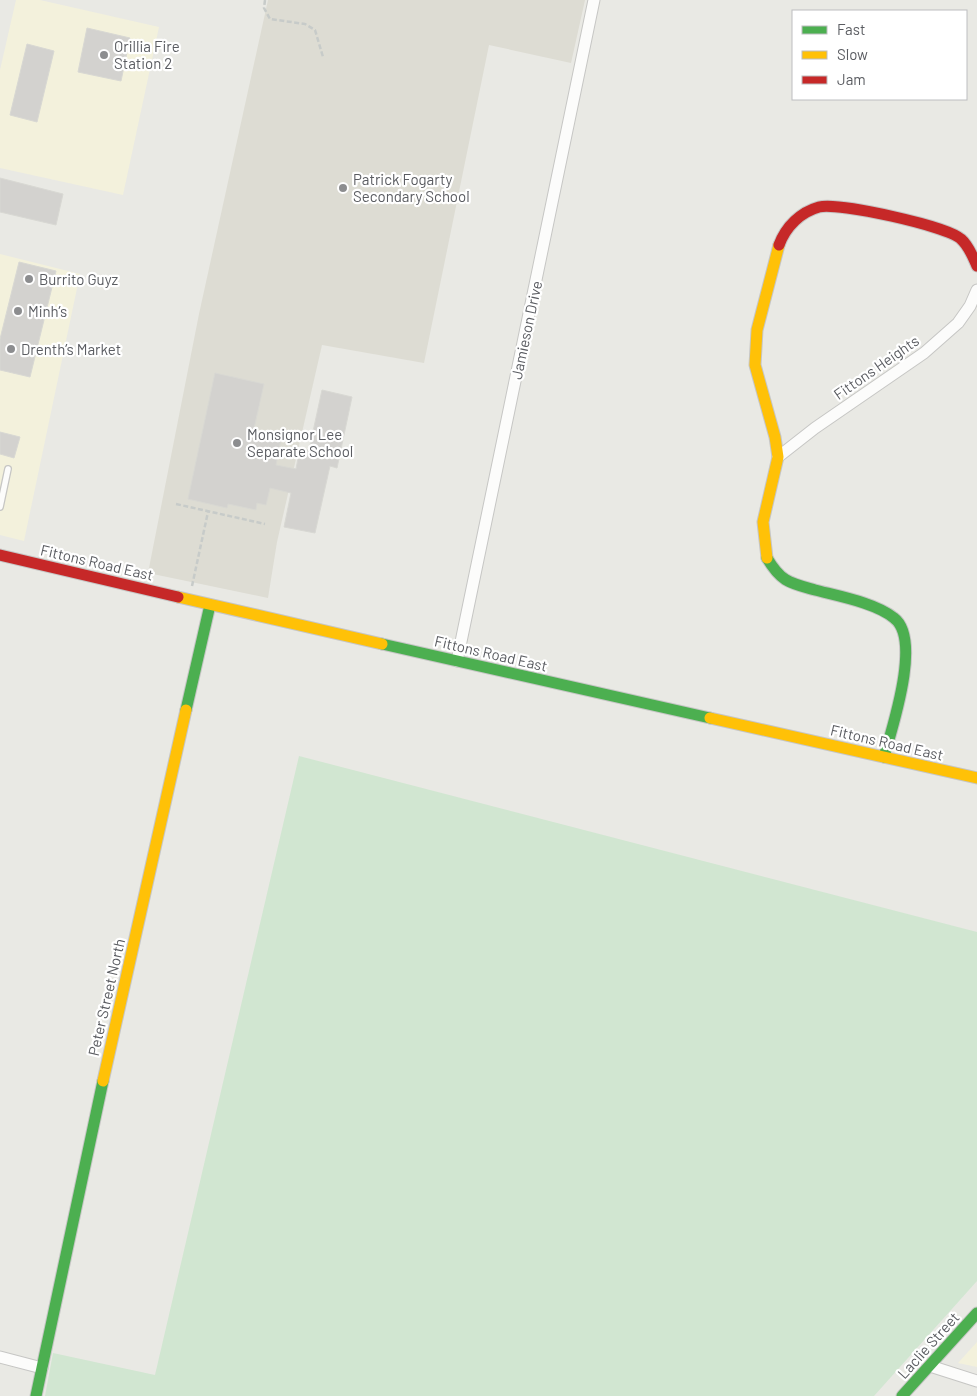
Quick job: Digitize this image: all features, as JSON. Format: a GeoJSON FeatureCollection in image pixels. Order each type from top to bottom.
{"type":"FeatureCollection","features":[{"type":"Feature","properties":{"kind":"street","name":"Jamieson Drive"},"geometry":{"type":"LineString","coordinates":[[457,661],[594,0]]}},
{"type":"Feature","properties":{"kind":"street"},"geometry":{"type":"LineString","coordinates":[[884,757],[902,686],[906,647],[904,632],[895,618],[865,603],[788,582],[774,570],[766,556],[763,522],[778,457],[775,436],[755,365],[757,330],[781,240],[791,224],[805,212],[822,206],[859,208],[943,230],[961,239],[970,251],[977,266]]}},
{"type":"Feature","properties":{"kind":"street","name":"Fittons Heights"},"geometry":{"type":"LineString","coordinates":[[778,457],[814,428],[924,353],[958,323],[970,306],[977,290]]}},
{"type":"Feature","properties":{"kind":"street","name":"Fittons Road East"},"geometry":{"type":"LineString","coordinates":[[0,555],[210,605],[977,778]]}},
{"type":"Feature","properties":{"kind":"street","name":"Peter Street North"},"geometry":{"type":"LineString","coordinates":[[36,1396],[90,1134],[210,605]]}},
{"type":"Feature","properties":{"kind":"street","name":"Laclie Street"},"geometry":{"type":"LineString","coordinates":[[902,1396],[977,1313]]}},
{"type":"Feature","properties":{"kind":"street"},"geometry":{"type":"LineString","coordinates":[[0,1357],[42,1368]]}},
{"type":"Feature","properties":{"kind":"street"},"geometry":{"type":"LineString","coordinates":[[930,1366],[977,1381]]}},
{"type":"Feature","properties":{"kind":"lane"},"geometry":{"type":"LineString","coordinates":[[0,507],[8,468]]}},
{"type":"Feature","properties":{"kind":"path"},"geometry":{"type":"LineString","coordinates":[[265,0],[264,8],[270,19],[305,24],[315,30],[323,57]]}},
{"type":"Feature","properties":{"kind":"path"},"geometry":{"type":"LineString","coordinates":[[176,504],[265,524]]}},
{"type":"Feature","properties":{"kind":"path"},"geometry":{"type":"LineString","coordinates":[[191,592],[208,512]]}},
{"type":"Feature","properties":{"kind":"shaded area"},"geometry":{"type":"Polygon","coordinates":[[[16,0],[40,0],[159,27],[123,195],[0,168],[0,70],[16,0]]]}},
{"type":"Feature","properties":{"kind":"shaded area","name":"Patrick Fogarty Secondary School"},"geometry":{"type":"Polygon","coordinates":[[[268,0],[585,0],[571,63],[489,45],[424,363],[322,345],[277,542],[268,598],[148,573],[199,314],[268,0]]]}},
{"type":"Feature","properties":{"kind":"shaded area"},"geometry":{"type":"Polygon","coordinates":[[[0,254],[80,274],[24,541],[0,535],[0,254]]]}},
{"type":"Feature","properties":{"kind":"shaded area"},"geometry":{"type":"Polygon","coordinates":[[[977,1342],[977,1367],[958,1363],[977,1342]]]}},
{"type":"Feature","properties":{"kind":"green space"},"geometry":{"type":"Polygon","coordinates":[[[299,756],[977,932],[977,1281],[874,1396],[45,1396],[53,1353],[155,1375],[299,756]]]}},
{"type":"Feature","properties":{"kind":"building","name":"Orillia Fire Station 2"},"geometry":{"type":"Polygon","coordinates":[[[87,28],[130,38],[121,81],[78,72],[87,28]]]}},
{"type":"Feature","properties":{"kind":"building"},"geometry":{"type":"Polygon","coordinates":[[[27,44],[54,51],[37,122],[10,115],[27,44]]]}},
{"type":"Feature","properties":{"kind":"building"},"geometry":{"type":"Polygon","coordinates":[[[0,178],[63,194],[56,225],[0,212],[0,178]]]}},
{"type":"Feature","properties":{"kind":"building"},"geometry":{"type":"Polygon","coordinates":[[[19,262],[56,271],[30,377],[0,370],[0,339],[19,262]]]}},
{"type":"Feature","properties":{"kind":"building"},"geometry":{"type":"Polygon","coordinates":[[[215,373],[264,384],[253,433],[281,439],[276,465],[296,469],[300,448],[309,450],[322,390],[352,397],[337,468],[330,466],[315,533],[284,527],[291,493],[270,488],[266,505],[257,503],[256,510],[228,504],[227,508],[188,499],[215,373]]]}},
{"type":"Feature","properties":{"kind":"building"},"geometry":{"type":"Polygon","coordinates":[[[0,432],[20,437],[14,458],[0,454],[0,432]]]}},
{"type":"Feature","properties":{"kind":"traffic: fast"},"geometry":{"type":"LineString","coordinates":[[767,558],[777,572],[787,580],[877,608],[894,618],[902,629],[905,644],[905,664],[898,706],[884,757]]}},
{"type":"Feature","properties":{"kind":"traffic: fast"},"geometry":{"type":"LineString","coordinates":[[186,710],[210,605]]}},
{"type":"Feature","properties":{"kind":"traffic: fast"},"geometry":{"type":"LineString","coordinates":[[382,644],[710,718]]}},
{"type":"Feature","properties":{"kind":"traffic: fast"},"geometry":{"type":"LineString","coordinates":[[36,1396],[103,1081]]}},
{"type":"Feature","properties":{"kind":"traffic: fast"},"geometry":{"type":"LineString","coordinates":[[902,1396],[977,1313]]}},
{"type":"Feature","properties":{"kind":"traffic: slow"},"geometry":{"type":"LineString","coordinates":[[767,558],[763,522],[778,457],[775,437],[755,365],[757,330],[779,245]]}},
{"type":"Feature","properties":{"kind":"traffic: slow"},"geometry":{"type":"LineString","coordinates":[[178,597],[382,644]]}},
{"type":"Feature","properties":{"kind":"traffic: slow"},"geometry":{"type":"LineString","coordinates":[[103,1081],[186,710]]}},
{"type":"Feature","properties":{"kind":"traffic: slow"},"geometry":{"type":"LineString","coordinates":[[710,718],[977,778]]}},
{"type":"Feature","properties":{"kind":"traffic: jam"},"geometry":{"type":"LineString","coordinates":[[779,245],[790,226],[800,216],[812,209],[830,206],[892,216],[952,234],[961,239],[966,245],[977,266]]}},
{"type":"Feature","properties":{"kind":"traffic: jam"},"geometry":{"type":"LineString","coordinates":[[0,555],[178,597]]}},
{"type":"Feature","properties":{"kind":"place","name":"Orillia Fire Station 2"},"geometry":{"type":"Point","coordinates":[104,55]}},
{"type":"Feature","properties":{"kind":"place","name":"Patrick Fogarty Secondary School"},"geometry":{"type":"Point","coordinates":[343,188]}},
{"type":"Feature","properties":{"kind":"place","name":"Burrito Guyz"},"geometry":{"type":"Point","coordinates":[29,279]}},
{"type":"Feature","properties":{"kind":"place","name":"Minh’s"},"geometry":{"type":"Point","coordinates":[18,311]}},
{"type":"Feature","properties":{"kind":"place","name":"Drenth’s Market"},"geometry":{"type":"Point","coordinates":[11,349]}},
{"type":"Feature","properties":{"kind":"place","name":"Monsignor Lee Separate School"},"geometry":{"type":"Point","coordinates":[237,443]}}]}
